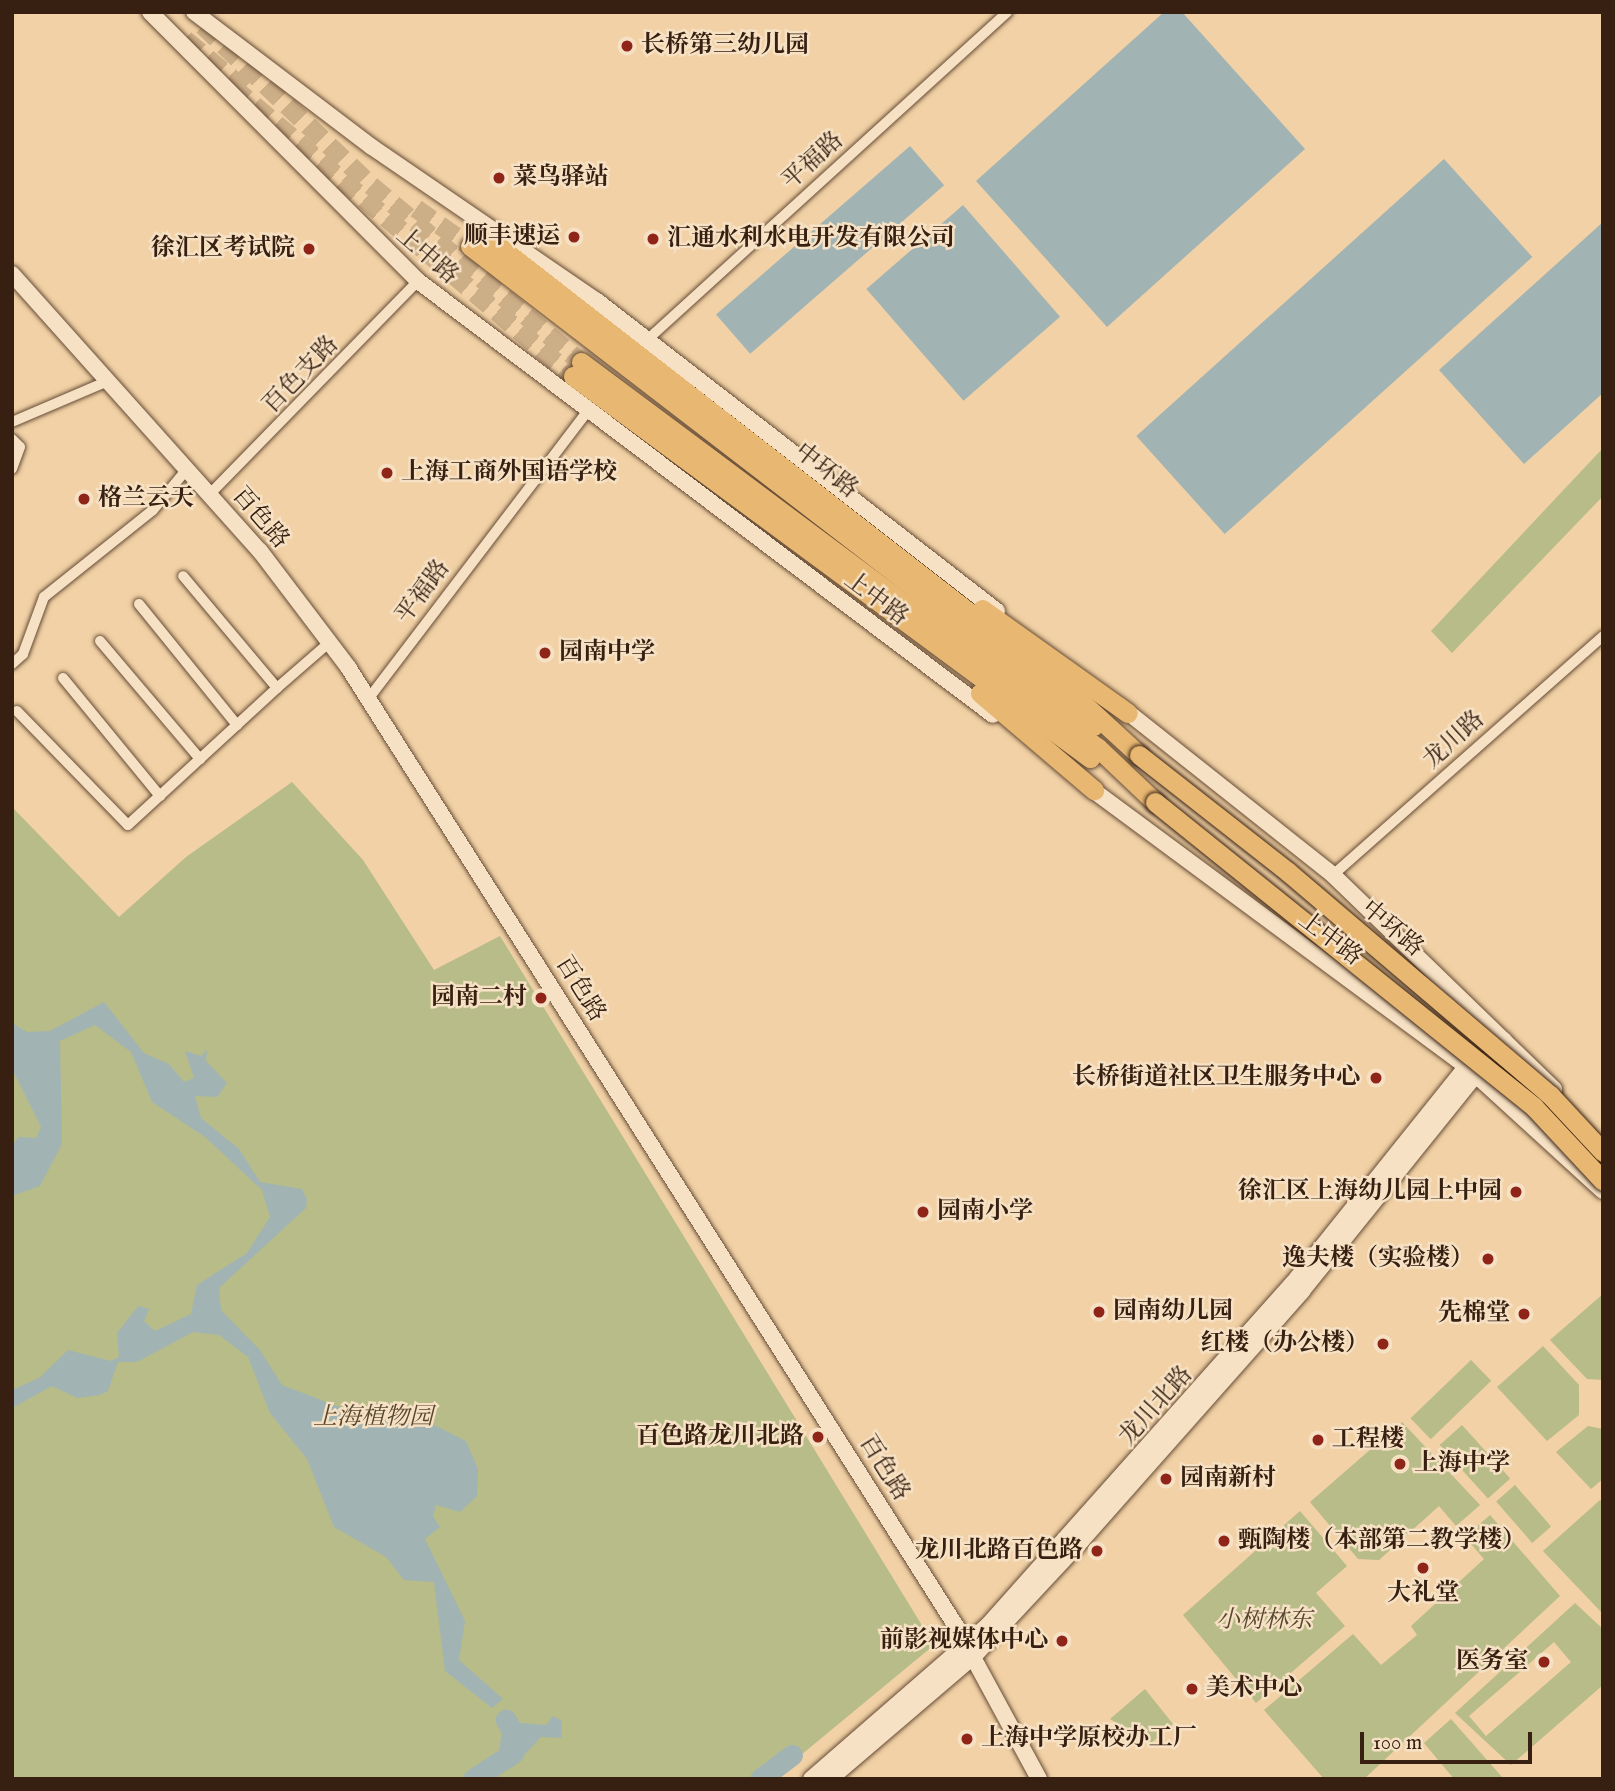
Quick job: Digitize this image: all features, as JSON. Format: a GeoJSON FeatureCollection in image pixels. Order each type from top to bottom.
{"type":"FeatureCollection","features":[{"type":"Feature","properties":{"kind":"highway","name":"中环路"},"geometry":{"type":"LineString","coordinates":[[995,663],[759,450],[474,238],[1098,748],[1155,802],[1534,1107],[1603,1181]]}},
{"type":"Feature","properties":{"kind":"highway","name":"中环路"},"geometry":{"type":"LineString","coordinates":[[995,663],[942,650],[577,369],[995,663],[1139,755],[1288,872],[1550,1095],[1603,1152]]}},
{"type":"Feature","properties":{"kind":"highway"},"geometry":{"type":"LineString","coordinates":[[759,450],[1128,713]]}},
{"type":"Feature","properties":{"kind":"highway"},"geometry":{"type":"LineString","coordinates":[[942,650],[982,695],[1094,790]]}},
{"type":"Feature","properties":{"kind":"main road","name":"上中路"},"geometry":{"type":"LineString","coordinates":[[149,12],[418,281],[1471,1070],[1603,1191]]}},
{"type":"Feature","properties":{"kind":"main road","name":"上中路"},"geometry":{"type":"LineString","coordinates":[[194,12],[372,147],[647,340],[1333,875],[1503,1033],[1603,1143]]}},
{"type":"Feature","properties":{"kind":"main road","name":"百色路"},"geometry":{"type":"LineString","coordinates":[[12,274],[210,494],[330,642],[369,698],[971,1651],[1039,1779]]}},
{"type":"Feature","properties":{"kind":"main road","name":"龙川北路"},"geometry":{"type":"LineString","coordinates":[[830,1779],[971,1651],[1243,1360],[1503,1033]]}},
{"type":"Feature","properties":{"kind":"main road","name":"龙川北路"},"geometry":{"type":"LineString","coordinates":[[811,1779],[971,1651]]}},
{"type":"Feature","properties":{"kind":"street","name":"平福路"},"geometry":{"type":"LineString","coordinates":[[647,340],[1007,12]]}},
{"type":"Feature","properties":{"kind":"street","name":"百色支路"},"geometry":{"type":"LineString","coordinates":[[210,494],[418,281]]}},
{"type":"Feature","properties":{"kind":"street"},"geometry":{"type":"LineString","coordinates":[[12,422],[108,381]]}},
{"type":"Feature","properties":{"kind":"street","name":"平福路"},"geometry":{"type":"LineString","coordinates":[[369,698],[588,411]]}},
{"type":"Feature","properties":{"kind":"street"},"geometry":{"type":"LineString","coordinates":[[12,439],[20,447],[12,470]]}},
{"type":"Feature","properties":{"kind":"street"},"geometry":{"type":"LineString","coordinates":[[12,664],[23,654],[44,597],[153,510],[187,469]]}},
{"type":"Feature","properties":{"kind":"street"},"geometry":{"type":"LineString","coordinates":[[183,576],[277,688]]}},
{"type":"Feature","properties":{"kind":"street"},"geometry":{"type":"LineString","coordinates":[[139,604],[237,725]]}},
{"type":"Feature","properties":{"kind":"street","name":"龙川路"},"geometry":{"type":"LineString","coordinates":[[1333,875],[1603,636]]}},
{"type":"Feature","properties":{"kind":"street"},"geometry":{"type":"LineString","coordinates":[[100,641],[200,759]]}},
{"type":"Feature","properties":{"kind":"street"},"geometry":{"type":"LineString","coordinates":[[17,710],[128,825],[330,642]]}},
{"type":"Feature","properties":{"kind":"street"},"geometry":{"type":"LineString","coordinates":[[63,678],[160,796]]}},
{"type":"Feature","properties":{"kind":"green space"},"geometry":{"type":"Polygon","coordinates":[[[1603,448],[1603,496],[1452,653],[1431,631],[1603,448]]]}},
{"type":"Feature","properties":{"kind":"green space","name":"上海植物园"},"geometry":{"type":"Polygon","coordinates":[[[292,782],[363,860],[434,970],[500,936],[934,1645],[772,1779],[12,1779],[12,807],[119,917],[186,857],[292,782]]]}},
{"type":"Feature","properties":{"kind":"green space"},"geometry":{"type":"Polygon","coordinates":[[[1603,1294],[1603,1380],[1587,1379],[1550,1340],[1603,1294]]]}},
{"type":"Feature","properties":{"kind":"green space"},"geometry":{"type":"Polygon","coordinates":[[[1543,1346],[1579,1385],[1579,1415],[1547,1441],[1497,1387],[1543,1346]]]}},
{"type":"Feature","properties":{"kind":"green space"},"geometry":{"type":"Polygon","coordinates":[[[1471,1360],[1491,1381],[1431,1439],[1411,1418],[1471,1360]]]}},
{"type":"Feature","properties":{"kind":"green space"},"geometry":{"type":"Polygon","coordinates":[[[1402,1422],[1480,1505],[1456,1526],[1439,1506],[1379,1560],[1358,1559],[1310,1502],[1402,1422]]]}},
{"type":"Feature","properties":{"kind":"green space"},"geometry":{"type":"Polygon","coordinates":[[[1462,1425],[1510,1479],[1488,1499],[1440,1445],[1462,1425]]]}},
{"type":"Feature","properties":{"kind":"green space"},"geometry":{"type":"Polygon","coordinates":[[[1588,1426],[1603,1429],[1603,1479],[1591,1489],[1556,1452],[1588,1426]]]}},
{"type":"Feature","properties":{"kind":"green space"},"geometry":{"type":"Polygon","coordinates":[[[1515,1485],[1551,1527],[1532,1543],[1496,1501],[1515,1485]]]}},
{"type":"Feature","properties":{"kind":"green space"},"geometry":{"type":"Polygon","coordinates":[[[1600,1500],[1603,1503],[1603,1614],[1543,1551],[1600,1500]]]}},
{"type":"Feature","properties":{"kind":"green space","name":"小树林东"},"geometry":{"type":"Polygon","coordinates":[[[1300,1511],[1347,1566],[1316,1593],[1345,1626],[1256,1703],[1183,1615],[1300,1511]]]}},
{"type":"Feature","properties":{"kind":"green space"},"geometry":{"type":"Polygon","coordinates":[[[1490,1515],[1560,1596],[1364,1779],[1324,1779],[1264,1710],[1353,1634],[1381,1665],[1417,1635],[1411,1626],[1484,1559],[1465,1537],[1490,1515]]]}},
{"type":"Feature","properties":{"kind":"green space"},"geometry":{"type":"Polygon","coordinates":[[[1575,1603],[1603,1629],[1603,1685],[1511,1765],[1455,1713],[1575,1603]],[[1554,1642],[1469,1716],[1486,1736],[1571,1662],[1554,1642]]]}},
{"type":"Feature","properties":{"kind":"green space"},"geometry":{"type":"Polygon","coordinates":[[[1145,1689],[1173,1724],[1151,1743],[1110,1719],[1145,1689]]]}},
{"type":"Feature","properties":{"kind":"green space"},"geometry":{"type":"Polygon","coordinates":[[[1451,1719],[1502,1777],[1500,1779],[1454,1779],[1424,1743],[1451,1719]]]}},
{"type":"Feature","properties":{"kind":"shaded area"},"geometry":{"type":"Polygon","coordinates":[[[1164,12],[1182,12],[1305,149],[1107,327],[976,181],[1164,12]]]}},
{"type":"Feature","properties":{"kind":"shaded area"},"geometry":{"type":"Polygon","coordinates":[[[910,146],[944,185],[750,354],[716,315],[910,146]]]}},
{"type":"Feature","properties":{"kind":"shaded area"},"geometry":{"type":"Polygon","coordinates":[[[1444,159],[1532,257],[1225,534],[1136,436],[1444,159]]]}},
{"type":"Feature","properties":{"kind":"shaded area"},"geometry":{"type":"Polygon","coordinates":[[[963,205],[1060,317],[963,401],[866,289],[963,205]]]}},
{"type":"Feature","properties":{"kind":"shaded area"},"geometry":{"type":"Polygon","coordinates":[[[1603,222],[1603,393],[1524,464],[1439,370],[1603,222]]]}},
{"type":"Feature","properties":{"kind":"shaded area"},"geometry":{"type":"Polygon","coordinates":[[[104,1002],[144,1053],[169,1064],[184,1082],[194,1078],[185,1051],[201,1056],[207,1050],[206,1061],[227,1083],[217,1097],[195,1096],[201,1118],[239,1149],[260,1182],[302,1189],[307,1199],[306,1208],[219,1288],[221,1310],[260,1350],[282,1385],[368,1418],[420,1418],[466,1441],[478,1469],[477,1496],[460,1512],[436,1505],[433,1516],[440,1527],[425,1539],[465,1621],[459,1660],[503,1699],[492,1708],[445,1671],[434,1582],[404,1580],[386,1557],[334,1527],[307,1459],[270,1413],[248,1357],[219,1335],[193,1332],[137,1362],[118,1362],[108,1391],[100,1395],[77,1398],[52,1386],[12,1408],[12,1390],[39,1378],[68,1350],[111,1361],[119,1357],[117,1333],[138,1306],[149,1309],[144,1321],[155,1331],[191,1314],[197,1285],[247,1253],[270,1217],[262,1190],[205,1137],[152,1102],[131,1052],[95,1025],[60,1041],[62,1144],[40,1186],[12,1196],[12,1145],[19,1137],[36,1138],[41,1127],[12,1069],[12,1023],[27,1032],[50,1031],[104,1002]]]}},
{"type":"Feature","properties":{"kind":"shaded area"},"geometry":{"type":"Polygon","coordinates":[[[553,1716],[562,1721],[561,1738],[541,1737],[514,1766],[504,1770],[497,1764],[502,1732],[521,1723],[546,1725],[553,1716]]]}},
{"type":"Feature","properties":{"kind":"waterway"},"geometry":{"type":"LineString","coordinates":[[473,1779],[513,1753],[516,1738],[506,1720]]}},
{"type":"Feature","properties":{"kind":"waterway"},"geometry":{"type":"LineString","coordinates":[[760,1779],[792,1755]]}},
{"type":"Feature","properties":{"kind":"tunnel"},"geometry":{"type":"LineString","coordinates":[[203,25],[371,185],[581,362]]}},
{"type":"Feature","properties":{"kind":"tunnel"},"geometry":{"type":"LineString","coordinates":[[185,39],[245,89]]}},
{"type":"Feature","properties":{"kind":"tunnel"},"geometry":{"type":"LineString","coordinates":[[232,86],[573,376]]}},
{"type":"Feature","properties":{"kind":"tunnel"},"geometry":{"type":"LineString","coordinates":[[416,208],[470,246]]}},
{"type":"Feature","properties":{"kind":"place","name":"长桥第三幼儿园"},"geometry":{"type":"Point","coordinates":[627,46]}},
{"type":"Feature","properties":{"kind":"place","name":"菜鸟驿站"},"geometry":{"type":"Point","coordinates":[499,178]}},
{"type":"Feature","properties":{"kind":"place","name":"顺丰速运"},"geometry":{"type":"Point","coordinates":[574,237]}},
{"type":"Feature","properties":{"kind":"place","name":"汇通水利水电开发有限公司"},"geometry":{"type":"Point","coordinates":[653,239]}},
{"type":"Feature","properties":{"kind":"place","name":"徐汇区考试院"},"geometry":{"type":"Point","coordinates":[309,249]}},
{"type":"Feature","properties":{"kind":"place","name":"上海工商外国语学校"},"geometry":{"type":"Point","coordinates":[387,473]}},
{"type":"Feature","properties":{"kind":"place","name":"格兰云天"},"geometry":{"type":"Point","coordinates":[84,499]}},
{"type":"Feature","properties":{"kind":"place","name":"园南中学"},"geometry":{"type":"Point","coordinates":[545,653]}},
{"type":"Feature","properties":{"kind":"place","name":"园南二村"},"geometry":{"type":"Point","coordinates":[541,998]}},
{"type":"Feature","properties":{"kind":"place","name":"长桥街道社区卫生服务中心"},"geometry":{"type":"Point","coordinates":[1376,1078]}},
{"type":"Feature","properties":{"kind":"place","name":"徐汇区上海幼儿园上中园"},"geometry":{"type":"Point","coordinates":[1516,1192]}},
{"type":"Feature","properties":{"kind":"place","name":"园南小学"},"geometry":{"type":"Point","coordinates":[923,1212]}},
{"type":"Feature","properties":{"kind":"place","name":"逸夫楼（实验楼）"},"geometry":{"type":"Point","coordinates":[1488,1259]}},
{"type":"Feature","properties":{"kind":"place","name":"园南幼儿园"},"geometry":{"type":"Point","coordinates":[1099,1312]}},
{"type":"Feature","properties":{"kind":"place","name":"先棉堂"},"geometry":{"type":"Point","coordinates":[1524,1314]}},
{"type":"Feature","properties":{"kind":"place","name":"红楼（办公楼）"},"geometry":{"type":"Point","coordinates":[1383,1344]}},
{"type":"Feature","properties":{"kind":"place","name":"百色路龙川北路"},"geometry":{"type":"Point","coordinates":[818,1437]}},
{"type":"Feature","properties":{"kind":"place","name":"工程楼"},"geometry":{"type":"Point","coordinates":[1318,1440]}},
{"type":"Feature","properties":{"kind":"place","name":"上海中学"},"geometry":{"type":"Point","coordinates":[1400,1464]}},
{"type":"Feature","properties":{"kind":"place","name":"园南新村"},"geometry":{"type":"Point","coordinates":[1166,1479]}},
{"type":"Feature","properties":{"kind":"place","name":"甄陶楼（本部第二教学楼）"},"geometry":{"type":"Point","coordinates":[1224,1541]}},
{"type":"Feature","properties":{"kind":"place","name":"龙川北路百色路"},"geometry":{"type":"Point","coordinates":[1097,1551]}},
{"type":"Feature","properties":{"kind":"place","name":"大礼堂"},"geometry":{"type":"Point","coordinates":[1423,1568]}},
{"type":"Feature","properties":{"kind":"place","name":"前影视媒体中心"},"geometry":{"type":"Point","coordinates":[1062,1641]}},
{"type":"Feature","properties":{"kind":"place","name":"医务室"},"geometry":{"type":"Point","coordinates":[1544,1662]}},
{"type":"Feature","properties":{"kind":"place","name":"美术中心"},"geometry":{"type":"Point","coordinates":[1192,1689]}},
{"type":"Feature","properties":{"kind":"place","name":"上海中学原校办工厂"},"geometry":{"type":"Point","coordinates":[967,1739]}}]}
